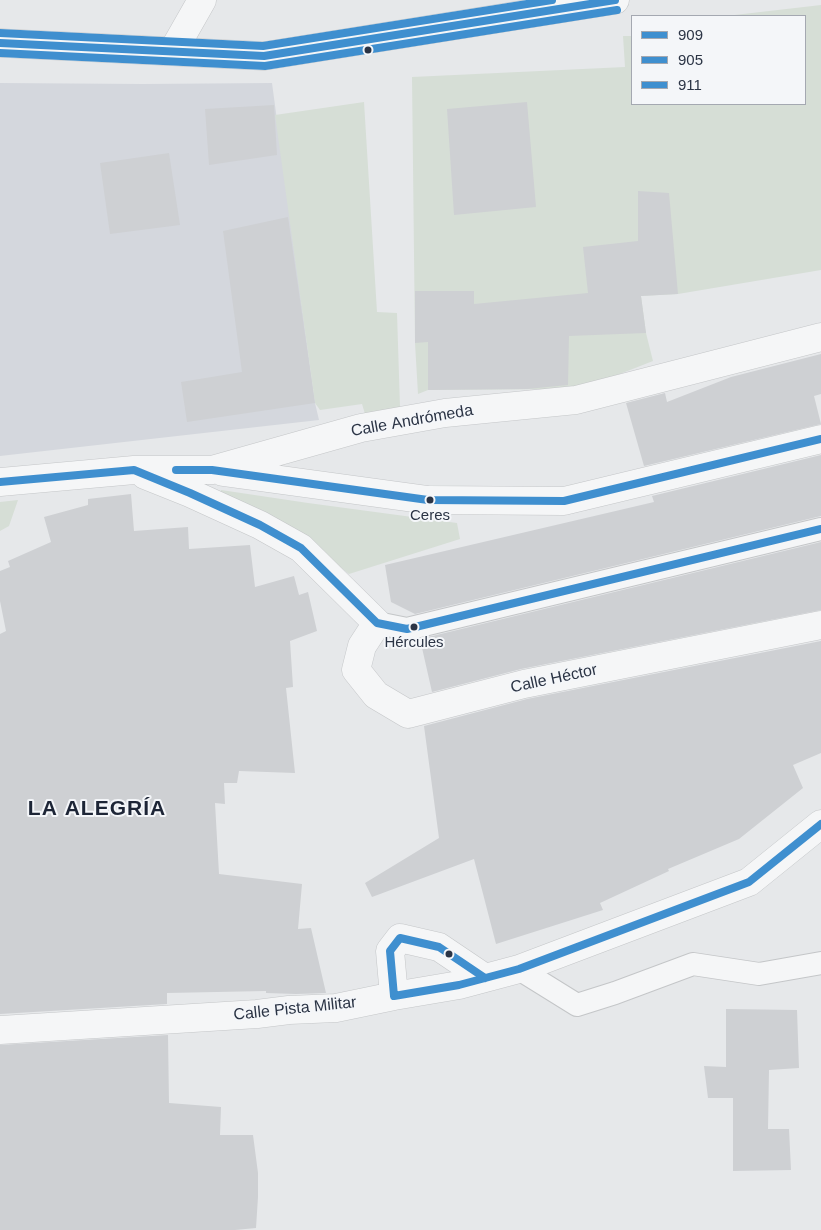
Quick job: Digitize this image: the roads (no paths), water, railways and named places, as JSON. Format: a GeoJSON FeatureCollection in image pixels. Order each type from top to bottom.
{"type":"FeatureCollection","features":[{"type":"Feature","properties":{"kind":"street"},"geometry":{"type":"LineString","coordinates":[[173,51],[202,0]]}},
{"type":"Feature","properties":{"kind":"street"},"geometry":{"type":"LineString","coordinates":[[0,43],[264,56],[614,0]]}},
{"type":"Feature","properties":{"kind":"street","name":"Calle Andrómeda"},"geometry":{"type":"LineString","coordinates":[[0,482],[134,470],[212,470],[361,428],[445,413],[576,400],[821,337]]}},
{"type":"Feature","properties":{"kind":"street"},"geometry":{"type":"LineString","coordinates":[[212,470],[428,500],[564,501],[821,439]]}},
{"type":"Feature","properties":{"kind":"street"},"geometry":{"type":"LineString","coordinates":[[134,470],[260,525],[301,548],[377,623]]}},
{"type":"Feature","properties":{"kind":"street","name":"Calle Héctor"},"geometry":{"type":"LineString","coordinates":[[377,623],[362,646],[356,670],[376,695],[408,714],[524,684],[821,624]]}},
{"type":"Feature","properties":{"kind":"street","name":"Calle Pista Militar"},"geometry":{"type":"LineString","coordinates":[[0,1030],[336,1008],[459,985],[519,969],[750,882],[821,824]]}},
{"type":"Feature","properties":{"kind":"street"},"geometry":{"type":"LineString","coordinates":[[394,996],[390,950],[400,938],[440,947],[485,978]]}},
{"type":"Feature","properties":{"kind":"lane"},"geometry":{"type":"LineString","coordinates":[[377,623],[406,629],[821,529]]}},
{"type":"Feature","properties":{"kind":"lane"},"geometry":{"type":"LineString","coordinates":[[519,969],[576,1005],[615,993],[693,964],[759,974],[821,963]]}},
{"type":"Feature","properties":{"kind":"place","name":"Ceres"},"geometry":{"type":"Point","coordinates":[430,500]}},
{"type":"Feature","properties":{"kind":"place","name":"Hércules"},"geometry":{"type":"Point","coordinates":[414,627]}},
{"type":"Feature","properties":{"kind":"district","name":"LA ALEGRÍA"},"geometry":{"type":"Point","coordinates":[97,809]}}]}
